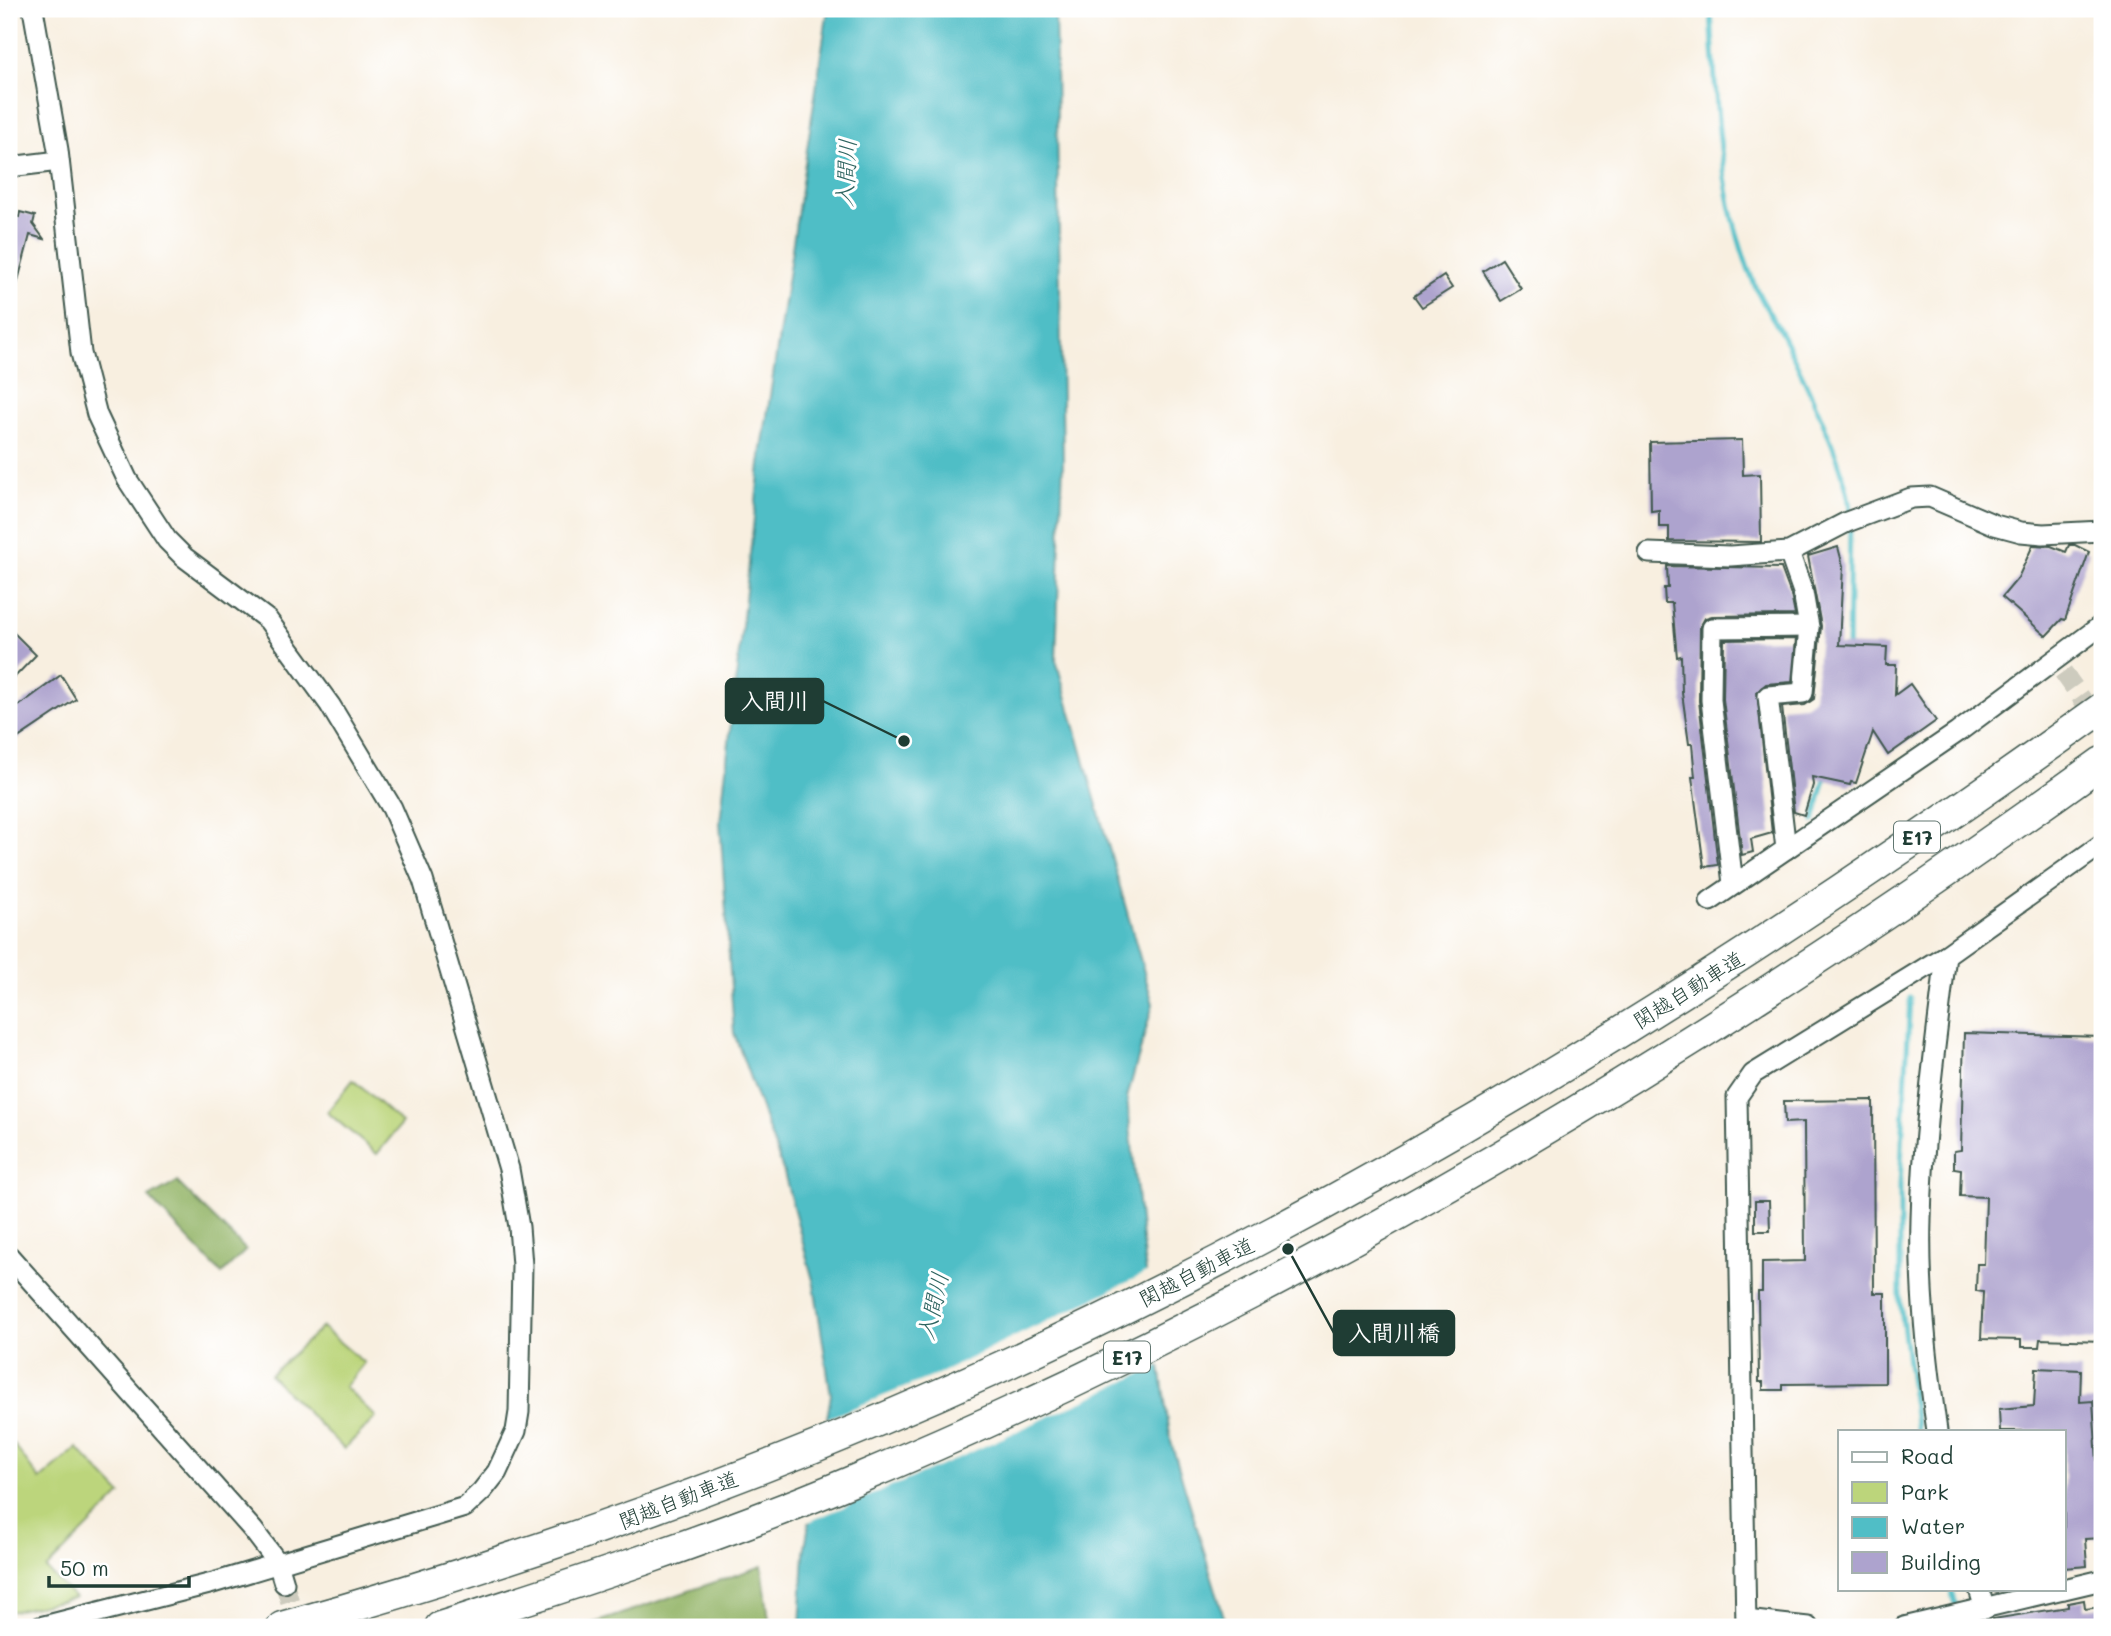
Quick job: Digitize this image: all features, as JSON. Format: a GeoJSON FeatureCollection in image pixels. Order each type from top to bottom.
{"type":"FeatureCollection","features":[{"type":"Feature","properties":{"kind":"highway","name":"関越自動車道"},"geometry":{"type":"LineString","coordinates":[[282,1627],[471,1573],[715,1486],[852,1433],[1023,1356],[1293,1221],[1443,1138],[1730,963],[1991,787],[2102,708]]}},
{"type":"Feature","properties":{"kind":"highway","name":"E17"},"geometry":{"type":"LineString","coordinates":[[440,1627],[751,1522],[983,1424],[1135,1353],[1462,1180],[1742,1010],[2102,762]]}},
{"type":"Feature","properties":{"kind":"street"},"geometry":{"type":"LineString","coordinates":[[33,9],[59,161],[81,353],[97,415],[127,479],[167,540],[184,557],[247,602],[276,630],[330,705],[393,808],[423,880],[509,1169],[519,1227],[523,1311],[516,1431],[497,1472],[482,1492],[465,1507],[278,1563],[40,1627]]}},
{"type":"Feature","properties":{"kind":"street"},"geometry":{"type":"LineString","coordinates":[[9,167],[59,161]]}},
{"type":"Feature","properties":{"kind":"street"},"geometry":{"type":"LineString","coordinates":[[1649,553],[1730,556],[1789,552],[1853,519],[1912,498],[1930,498],[1995,525],[2021,532],[2051,534],[2102,531]]}},
{"type":"Feature","properties":{"kind":"street"},"geometry":{"type":"LineString","coordinates":[[1786,849],[1768,695],[1802,693],[1809,627],[1803,592],[1789,552]]}},
{"type":"Feature","properties":{"kind":"street"},"geometry":{"type":"LineString","coordinates":[[1710,901],[2059,666],[2102,625]]}},
{"type":"Feature","properties":{"kind":"street"},"geometry":{"type":"LineString","coordinates":[[1733,884],[1711,701],[1712,628],[1809,627]]}},
{"type":"Feature","properties":{"kind":"street"},"geometry":{"type":"LineString","coordinates":[[1808,1627],[1746,1624],[1737,1097],[1753,1074],[1946,955],[2102,844]]}},
{"type":"Feature","properties":{"kind":"street"},"geometry":{"type":"LineString","coordinates":[[1937,1430],[1925,1345],[1921,1221],[1931,1088],[1946,955]]}},
{"type":"Feature","properties":{"kind":"street"},"geometry":{"type":"LineString","coordinates":[[9,1256],[253,1530],[278,1563],[285,1583]]}},
{"type":"Feature","properties":{"kind":"street"},"geometry":{"type":"LineString","coordinates":[[2066,1588],[2102,1580]]}},
{"type":"Feature","properties":{"kind":"street"},"geometry":{"type":"LineString","coordinates":[[1976,1616],[1979,1590]]}},
{"type":"Feature","properties":{"kind":"street"},"geometry":{"type":"LineString","coordinates":[[1904,1627],[1948,1618],[1976,1616],[2060,1590]]}},
{"type":"Feature","properties":{"kind":"green space"},"geometry":{"type":"Polygon","coordinates":[[[353,1080],[402,1123],[377,1154],[327,1112],[353,1080]]]}},
{"type":"Feature","properties":{"kind":"green space"},"geometry":{"type":"Polygon","coordinates":[[[177,1182],[246,1250],[222,1274],[149,1198],[177,1182]]]}},
{"type":"Feature","properties":{"kind":"green space"},"geometry":{"type":"Polygon","coordinates":[[[322,1327],[364,1363],[345,1387],[376,1417],[344,1449],[270,1375],[322,1327]]]}},
{"type":"Feature","properties":{"kind":"green space"},"geometry":{"type":"Polygon","coordinates":[[[9,1438],[40,1480],[77,1448],[121,1494],[46,1569],[75,1598],[9,1612],[9,1438]]]}},
{"type":"Feature","properties":{"kind":"green space"},"geometry":{"type":"Polygon","coordinates":[[[762,1566],[770,1627],[583,1627],[762,1566]]]}},
{"type":"Feature","properties":{"kind":"water","name":"入間川"},"geometry":{"type":"Polygon","coordinates":[[[828,9],[1055,9],[1063,461],[1056,660],[1153,1004],[1127,1098],[1144,1258],[1171,1442],[1227,1627],[800,1627],[804,1553],[831,1395],[814,1284],[784,1173],[734,1033],[720,822],[761,456],[828,9]]]}},
{"type":"Feature","properties":{"kind":"pier"},"geometry":{"type":"Polygon","coordinates":[[[1150,1271],[1163,1364],[952,1461],[806,1523],[823,1420],[936,1375],[1150,1271]]]}},
{"type":"Feature","properties":{"kind":"building"},"geometry":{"type":"Polygon","coordinates":[[[20,212],[35,216],[33,224],[44,239],[30,235],[14,296],[9,296],[9,215],[19,217],[20,212]]]}},
{"type":"Feature","properties":{"kind":"building"},"geometry":{"type":"Polygon","coordinates":[[[1502,259],[1521,289],[1501,301],[1483,271],[1502,259]]]}},
{"type":"Feature","properties":{"kind":"building"},"geometry":{"type":"Polygon","coordinates":[[[1444,276],[1452,288],[1422,307],[1414,296],[1444,276]]]}},
{"type":"Feature","properties":{"kind":"building"},"geometry":{"type":"Polygon","coordinates":[[[1742,440],[1743,475],[1760,474],[1761,542],[1669,541],[1669,527],[1659,527],[1659,510],[1651,511],[1650,442],[1742,440]]]}},
{"type":"Feature","properties":{"kind":"building"},"geometry":{"type":"Polygon","coordinates":[[[2033,545],[2051,546],[2066,552],[2069,545],[2075,545],[2089,552],[2065,620],[2062,619],[2046,636],[2002,597],[2018,578],[2033,545]]]}},
{"type":"Feature","properties":{"kind":"building"},"geometry":{"type":"Polygon","coordinates":[[[1838,547],[1843,566],[1839,645],[1887,647],[1886,665],[1896,665],[1895,695],[1910,684],[1936,721],[1888,755],[1873,732],[1856,783],[1851,782],[1850,785],[1812,777],[1813,785],[1804,815],[1794,812],[1782,707],[1805,705],[1814,699],[1821,626],[1808,556],[1838,547]]]}},
{"type":"Feature","properties":{"kind":"building"},"geometry":{"type":"Polygon","coordinates":[[[1667,566],[1781,568],[1795,615],[1712,616],[1705,618],[1700,627],[1699,701],[1718,865],[1704,867],[1692,777],[1695,777],[1692,744],[1689,744],[1682,693],[1681,656],[1677,657],[1672,603],[1665,603],[1664,588],[1668,588],[1667,566]]]}},
{"type":"Feature","properties":{"kind":"building"},"geometry":{"type":"Polygon","coordinates":[[[9,628],[36,655],[9,683],[9,628]]]}},
{"type":"Feature","properties":{"kind":"building"},"geometry":{"type":"Polygon","coordinates":[[[1796,639],[1792,682],[1766,684],[1757,692],[1772,833],[1751,839],[1753,852],[1742,855],[1723,699],[1724,640],[1796,639]]]}},
{"type":"Feature","properties":{"kind":"building"},"geometry":{"type":"Polygon","coordinates":[[[61,675],[76,699],[9,744],[9,713],[61,675]]]}},
{"type":"Feature","properties":{"kind":"building"},"geometry":{"type":"Polygon","coordinates":[[[1964,1033],[2102,1037],[2102,1341],[2040,1339],[2039,1347],[2021,1347],[2021,1340],[1981,1339],[1983,1292],[1976,1291],[1977,1264],[1984,1264],[1986,1197],[1960,1196],[1961,1169],[1954,1168],[1954,1151],[1961,1150],[1964,1033]]]}},
{"type":"Feature","properties":{"kind":"building"},"geometry":{"type":"Polygon","coordinates":[[[1873,1100],[1874,1293],[1885,1293],[1885,1383],[1783,1384],[1783,1390],[1763,1390],[1763,1382],[1759,1382],[1758,1292],[1762,1292],[1762,1262],[1805,1261],[1804,1122],[1785,1123],[1784,1101],[1873,1100]]]}},
{"type":"Feature","properties":{"kind":"building"},"geometry":{"type":"Polygon","coordinates":[[[1755,1201],[1769,1201],[1770,1231],[1755,1231],[1755,1201]]]}},
{"type":"Feature","properties":{"kind":"building"},"geometry":{"type":"Polygon","coordinates":[[[2036,1368],[2081,1370],[2080,1402],[2093,1401],[2102,1538],[2085,1539],[2087,1566],[2066,1568],[2066,1430],[2000,1430],[1999,1409],[2034,1406],[2036,1368]]]}},
{"type":"Feature","properties":{"kind":"building"},"geometry":{"type":"Polygon","coordinates":[[[2084,1600],[2085,1609],[2102,1607],[2102,1627],[1994,1627],[1993,1619],[2068,1607],[2068,1603],[2084,1600]]]}},
{"type":"Feature","properties":{"kind":"waterway"},"geometry":{"type":"LineString","coordinates":[[1711,9],[1717,115],[1733,219],[1755,286],[1786,342],[1826,428],[1843,477],[1850,515]]}},
{"type":"Feature","properties":{"kind":"waterway"},"geometry":{"type":"LineString","coordinates":[[1848,652],[1850,525]]}},
{"type":"Feature","properties":{"kind":"waterway"},"geometry":{"type":"LineString","coordinates":[[1814,821],[1826,775]]}},
{"type":"Feature","properties":{"kind":"waterway"},"geometry":{"type":"LineString","coordinates":[[1910,997],[1900,1185],[1900,1301],[1917,1430]]}},
{"type":"Feature","properties":{"kind":"waterway"},"geometry":{"type":"LineString","coordinates":[[1951,1590],[1956,1610]]}},
{"type":"Feature","properties":{"kind":"tunnel"},"geometry":{"type":"LineString","coordinates":[[2063,672],[2102,727]]}},
{"type":"Feature","properties":{"kind":"tunnel"},"geometry":{"type":"LineString","coordinates":[[284,1583],[298,1627]]}},
{"type":"Feature","properties":{"kind":"place","name":"入間川"},"geometry":{"type":"Point","coordinates":[904,741]}},
{"type":"Feature","properties":{"kind":"place","name":"入間川橋"},"geometry":{"type":"Point","coordinates":[1288,1249]}}]}
